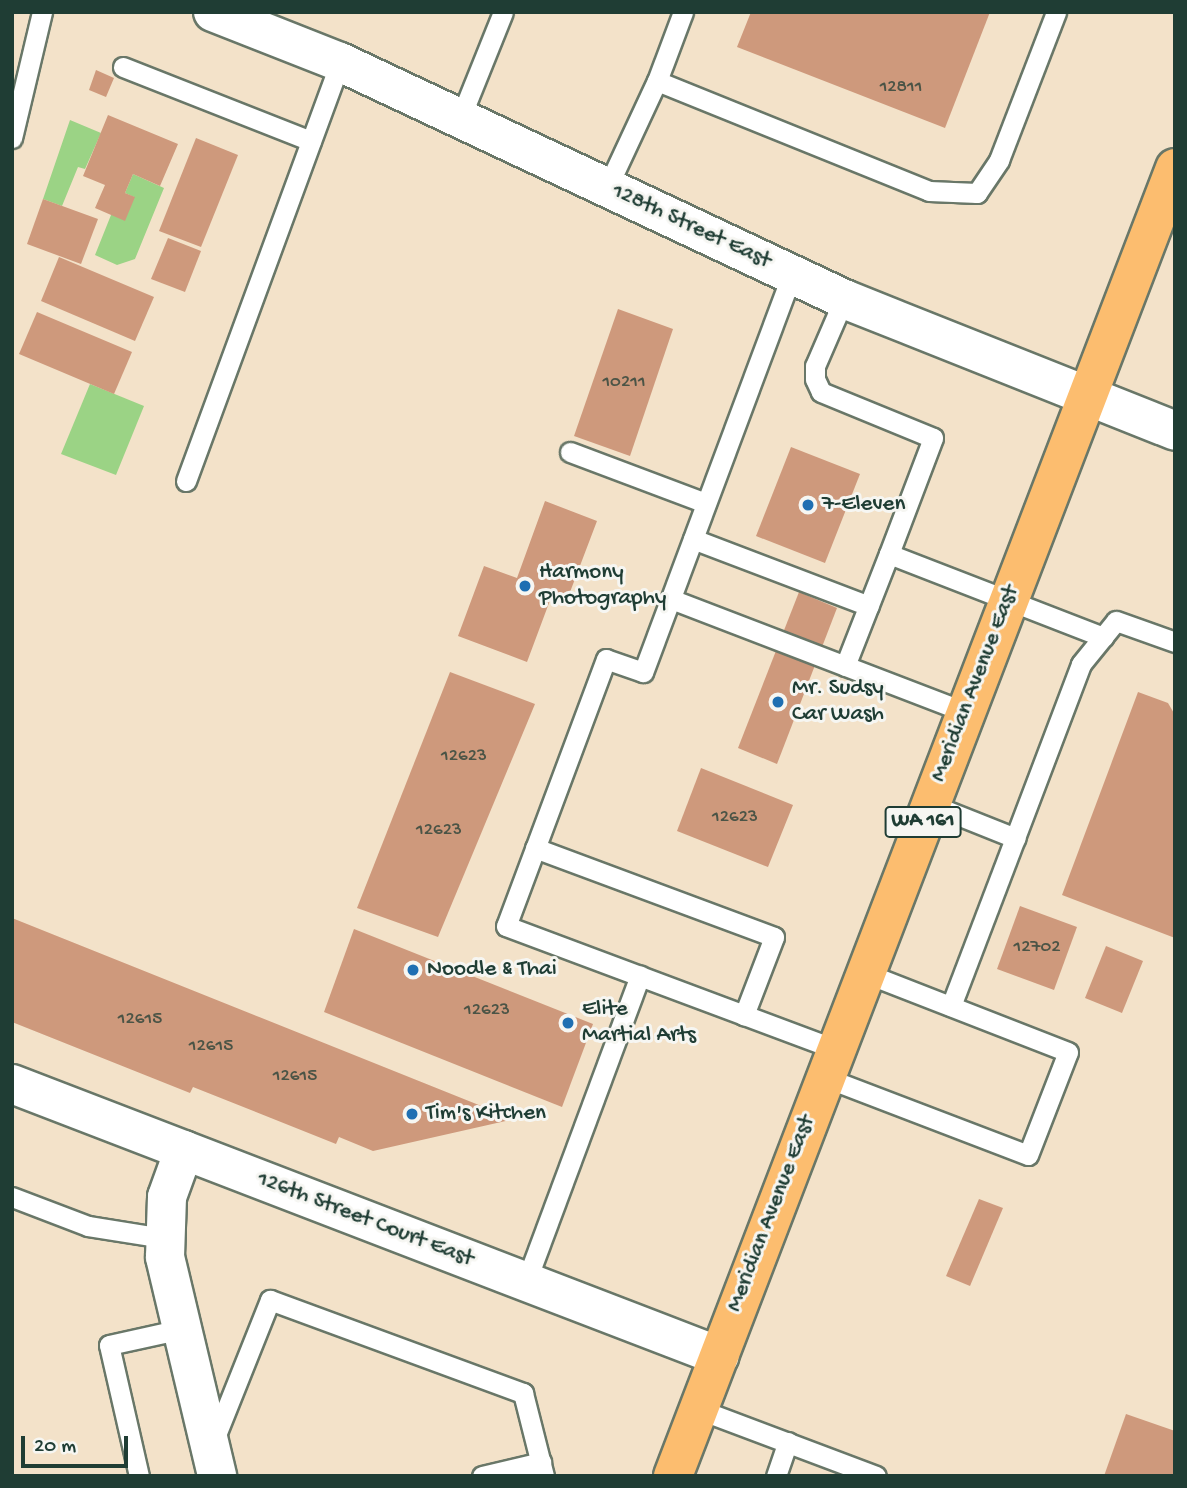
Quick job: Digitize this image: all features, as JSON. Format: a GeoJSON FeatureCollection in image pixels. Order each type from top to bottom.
{"type":"FeatureCollection","features":[{"type":"Feature","properties":{"kind":"main road","name":"Meridian Avenue East"},"geometry":{"type":"LineString","coordinates":[[673,1476],[1085,395],[1175,168]]}},
{"type":"Feature","properties":{"kind":"street","name":"128th Street East"},"geometry":{"type":"LineString","coordinates":[[213,12],[340,62],[844,299],[1175,431]]}},
{"type":"Feature","properties":{"kind":"street","name":"126th Street Court East"},"geometry":{"type":"LineString","coordinates":[[12,1084],[719,1356]]}},
{"type":"Feature","properties":{"kind":"street"},"geometry":{"type":"LineString","coordinates":[[184,1150],[169,1187],[164,1257],[214,1462]]}},
{"type":"Feature","properties":{"kind":"lane"},"geometry":{"type":"LineString","coordinates":[[12,138],[42,12]]}},
{"type":"Feature","properties":{"kind":"lane"},"geometry":{"type":"LineString","coordinates":[[460,119],[503,12]]}},
{"type":"Feature","properties":{"kind":"lane"},"geometry":{"type":"LineString","coordinates":[[607,188],[657,82],[683,12]]}},
{"type":"Feature","properties":{"kind":"lane"},"geometry":{"type":"LineString","coordinates":[[657,82],[929,191],[977,193],[999,160],[1056,12]]}},
{"type":"Feature","properties":{"kind":"lane"},"geometry":{"type":"LineString","coordinates":[[186,481],[340,62]]}},
{"type":"Feature","properties":{"kind":"lane"},"geometry":{"type":"LineString","coordinates":[[123,68],[311,141]]}},
{"type":"Feature","properties":{"kind":"lane"},"geometry":{"type":"LineString","coordinates":[[792,274],[643,672],[606,659],[506,926],[744,1015],[830,1063],[1028,1155],[1068,1052],[865,973]]}},
{"type":"Feature","properties":{"kind":"lane"},"geometry":{"type":"LineString","coordinates":[[844,299],[815,366],[815,379],[821,392],[933,439],[845,666]]}},
{"type":"Feature","properties":{"kind":"lane"},"geometry":{"type":"LineString","coordinates":[[570,452],[706,503]]}},
{"type":"Feature","properties":{"kind":"lane"},"geometry":{"type":"LineString","coordinates":[[693,539],[869,606]]}},
{"type":"Feature","properties":{"kind":"lane"},"geometry":{"type":"LineString","coordinates":[[889,554],[1103,637]]}},
{"type":"Feature","properties":{"kind":"lane"},"geometry":{"type":"LineString","coordinates":[[671,599],[965,712]]}},
{"type":"Feature","properties":{"kind":"lane"},"geometry":{"type":"LineString","coordinates":[[951,1006],[1081,664],[1116,621],[1175,642]]}},
{"type":"Feature","properties":{"kind":"lane"},"geometry":{"type":"LineString","coordinates":[[930,804],[1015,838]]}},
{"type":"Feature","properties":{"kind":"lane"},"geometry":{"type":"LineString","coordinates":[[535,848],[774,937],[744,1015]]}},
{"type":"Feature","properties":{"kind":"lane"},"geometry":{"type":"LineString","coordinates":[[526,1282],[640,976]]}},
{"type":"Feature","properties":{"kind":"lane"},"geometry":{"type":"LineString","coordinates":[[12,1197],[89,1226],[164,1238]]}},
{"type":"Feature","properties":{"kind":"lane"},"geometry":{"type":"LineString","coordinates":[[214,1462],[270,1300],[523,1393],[542,1469],[482,1476]]}},
{"type":"Feature","properties":{"kind":"lane"},"geometry":{"type":"LineString","coordinates":[[139,1476],[109,1345],[181,1329]]}},
{"type":"Feature","properties":{"kind":"lane"},"geometry":{"type":"LineString","coordinates":[[698,1409],[876,1476]]}},
{"type":"Feature","properties":{"kind":"lane"},"geometry":{"type":"LineString","coordinates":[[776,1476],[788,1442]]}},
{"type":"Feature","properties":{"kind":"green space"},"geometry":{"type":"Polygon","coordinates":[[[70,120],[101,133],[85,169],[78,167],[62,206],[43,199],[70,120]]]}},
{"type":"Feature","properties":{"kind":"green space"},"geometry":{"type":"Polygon","coordinates":[[[133,174],[164,188],[135,259],[117,265],[95,255],[111,215],[134,197],[125,193],[133,174]]]}},
{"type":"Feature","properties":{"kind":"green space"},"geometry":{"type":"Polygon","coordinates":[[[90,384],[144,406],[116,475],[61,454],[90,384]]]}},
{"type":"Feature","properties":{"kind":"building"},"geometry":{"type":"Polygon","coordinates":[[[751,12],[990,12],[945,128],[737,47],[751,12]]]}},
{"type":"Feature","properties":{"kind":"building"},"geometry":{"type":"Polygon","coordinates":[[[96,70],[114,78],[106,97],[89,90],[96,70]]]}},
{"type":"Feature","properties":{"kind":"building"},"geometry":{"type":"Polygon","coordinates":[[[108,115],[178,144],[160,186],[133,174],[125,193],[135,197],[125,221],[95,208],[105,185],[83,176],[108,115]]]}},
{"type":"Feature","properties":{"kind":"building"},"geometry":{"type":"Polygon","coordinates":[[[196,138],[238,155],[201,247],[159,231],[196,138]]]}},
{"type":"Feature","properties":{"kind":"building"},"geometry":{"type":"Polygon","coordinates":[[[43,199],[98,219],[81,264],[27,244],[43,199]]]}},
{"type":"Feature","properties":{"kind":"building"},"geometry":{"type":"Polygon","coordinates":[[[168,238],[201,251],[185,292],[151,279],[168,238]]]}},
{"type":"Feature","properties":{"kind":"building"},"geometry":{"type":"Polygon","coordinates":[[[59,257],[154,297],[135,341],[41,301],[59,257]]]}},
{"type":"Feature","properties":{"kind":"building"},"geometry":{"type":"Polygon","coordinates":[[[618,309],[673,329],[630,456],[574,436],[618,309]]]}},
{"type":"Feature","properties":{"kind":"building"},"geometry":{"type":"Polygon","coordinates":[[[37,312],[132,352],[114,394],[19,354],[37,312]]]}},
{"type":"Feature","properties":{"kind":"building","name":"7-Eleven"},"geometry":{"type":"Polygon","coordinates":[[[791,447],[860,474],[825,563],[756,536],[791,447]]]}},
{"type":"Feature","properties":{"kind":"building","name":"Harmony Photography"},"geometry":{"type":"Polygon","coordinates":[[[545,501],[597,521],[567,600],[552,595],[527,662],[458,636],[484,566],[517,578],[545,501]]]}},
{"type":"Feature","properties":{"kind":"building","name":"Mr. Sudsy Car Wash"},"geometry":{"type":"Polygon","coordinates":[[[799,592],[837,608],[777,764],[738,748],[799,592]]]}},
{"type":"Feature","properties":{"kind":"building"},"geometry":{"type":"Polygon","coordinates":[[[450,672],[535,704],[438,937],[357,908],[450,672]]]}},
{"type":"Feature","properties":{"kind":"building"},"geometry":{"type":"Polygon","coordinates":[[[1138,692],[1168,703],[1175,715],[1175,938],[1062,895],[1138,692]]]}},
{"type":"Feature","properties":{"kind":"building"},"geometry":{"type":"Polygon","coordinates":[[[701,768],[793,805],[768,867],[677,831],[701,768]]]}},
{"type":"Feature","properties":{"kind":"building"},"geometry":{"type":"Polygon","coordinates":[[[1020,906],[1077,927],[1054,990],[997,969],[1020,906]]]}},
{"type":"Feature","properties":{"kind":"building"},"geometry":{"type":"Polygon","coordinates":[[[12,918],[514,1119],[373,1151],[339,1137],[336,1144],[193,1087],[190,1093],[12,1022],[12,918]]]}},
{"type":"Feature","properties":{"kind":"building"},"geometry":{"type":"Polygon","coordinates":[[[354,929],[593,1024],[562,1107],[324,1012],[354,929]]]}},
{"type":"Feature","properties":{"kind":"building"},"geometry":{"type":"Polygon","coordinates":[[[1106,946],[1143,961],[1122,1013],[1085,998],[1106,946]]]}},
{"type":"Feature","properties":{"kind":"building"},"geometry":{"type":"Polygon","coordinates":[[[979,1199],[1003,1208],[970,1286],[946,1276],[979,1199]]]}},
{"type":"Feature","properties":{"kind":"building"},"geometry":{"type":"Polygon","coordinates":[[[1126,1414],[1175,1431],[1175,1476],[1104,1476],[1126,1414]]]}},
{"type":"Feature","properties":{"kind":"place","name":"7-Eleven"},"geometry":{"type":"Point","coordinates":[808,505]}},
{"type":"Feature","properties":{"kind":"place","name":"Harmony Photography"},"geometry":{"type":"Point","coordinates":[525,586]}},
{"type":"Feature","properties":{"kind":"place","name":"Mr. Sudsy Car Wash"},"geometry":{"type":"Point","coordinates":[778,702]}},
{"type":"Feature","properties":{"kind":"place","name":"Noodle & Thai"},"geometry":{"type":"Point","coordinates":[413,970]}},
{"type":"Feature","properties":{"kind":"place","name":"Elite Martial Arts"},"geometry":{"type":"Point","coordinates":[568,1023]}},
{"type":"Feature","properties":{"kind":"place","name":"Tim's Kitchen"},"geometry":{"type":"Point","coordinates":[412,1114]}}]}
